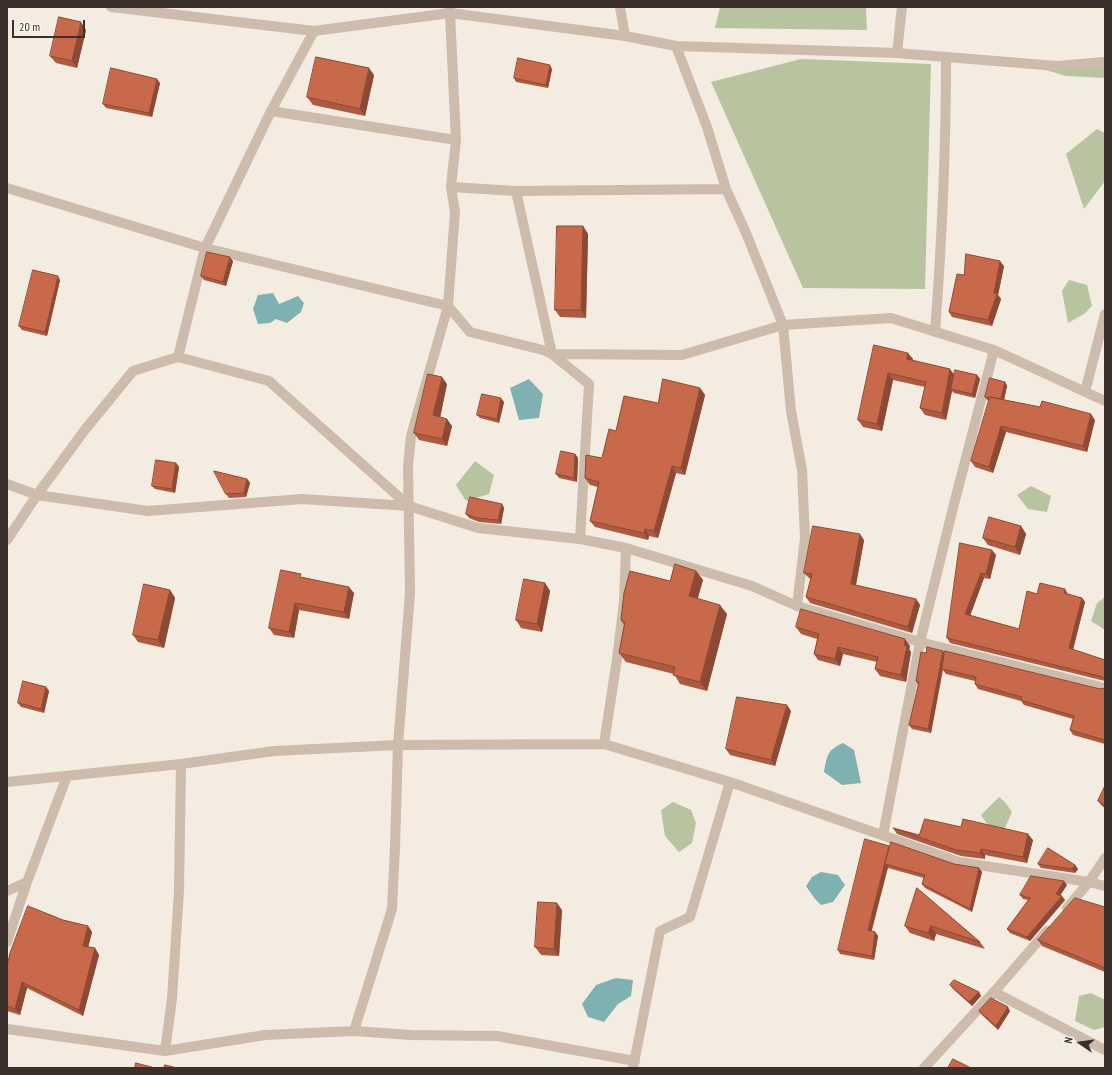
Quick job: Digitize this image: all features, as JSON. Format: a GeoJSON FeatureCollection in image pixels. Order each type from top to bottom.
{"type":"FeatureCollection","features":[{"type":"Feature","properties":{"kind":"street"},"geometry":{"type":"LineString","coordinates":[[111,7],[314,31],[450,10],[625,36],[676,46],[897,53],[1057,66],[1105,62]]}},
{"type":"Feature","properties":{"kind":"street"},"geometry":{"type":"LineString","coordinates":[[620,7],[625,36]]}},
{"type":"Feature","properties":{"kind":"street"},"geometry":{"type":"LineString","coordinates":[[897,53],[902,7]]}},
{"type":"Feature","properties":{"kind":"street"},"geometry":{"type":"LineString","coordinates":[[354,1031],[392,909],[396,847],[398,745],[410,593],[408,467],[411,436],[448,306],[455,212],[452,187],[456,140],[450,10]]}},
{"type":"Feature","properties":{"kind":"street"},"geometry":{"type":"LineString","coordinates":[[178,357],[199,267],[205,248],[271,111],[314,31]]}},
{"type":"Feature","properties":{"kind":"street"},"geometry":{"type":"LineString","coordinates":[[676,46],[707,128],[726,189],[746,233],[783,325],[791,411],[802,470],[805,538],[797,606]]}},
{"type":"Feature","properties":{"kind":"street"},"geometry":{"type":"LineString","coordinates":[[935,332],[940,264],[946,130],[946,57]]}},
{"type":"Feature","properties":{"kind":"street"},"geometry":{"type":"LineString","coordinates":[[271,111],[456,140]]}},
{"type":"Feature","properties":{"kind":"street"},"geometry":{"type":"LineString","coordinates":[[452,187],[516,191],[726,189]]}},
{"type":"Feature","properties":{"kind":"street"},"geometry":{"type":"LineString","coordinates":[[7,188],[205,248],[448,306],[470,332],[543,350],[552,354],[590,384],[580,539]]}},
{"type":"Feature","properties":{"kind":"street"},"geometry":{"type":"LineString","coordinates":[[516,191],[552,354]]}},
{"type":"Feature","properties":{"kind":"street"},"geometry":{"type":"LineString","coordinates":[[1085,392],[1105,314]]}},
{"type":"Feature","properties":{"kind":"street"},"geometry":{"type":"LineString","coordinates":[[552,354],[682,355],[783,325],[891,318],[994,350],[1105,401]]}},
{"type":"Feature","properties":{"kind":"street"},"geometry":{"type":"LineString","coordinates":[[883,835],[920,642],[954,500],[994,350]]}},
{"type":"Feature","properties":{"kind":"street"},"geometry":{"type":"LineString","coordinates":[[7,540],[37,495],[84,431],[133,371],[178,357],[269,381],[409,506]]}},
{"type":"Feature","properties":{"kind":"street"},"geometry":{"type":"LineString","coordinates":[[7,484],[37,495],[148,511],[302,499],[409,506],[478,528],[580,539],[626,548],[752,586],[797,606],[920,642],[1105,688]]}},
{"type":"Feature","properties":{"kind":"street"},"geometry":{"type":"LineString","coordinates":[[604,744],[624,602],[626,548]]}},
{"type":"Feature","properties":{"kind":"street"},"geometry":{"type":"LineString","coordinates":[[7,782],[181,764],[274,751],[398,745],[604,744],[730,782],[959,862],[1089,882],[1105,886]]}},
{"type":"Feature","properties":{"kind":"street"},"geometry":{"type":"LineString","coordinates":[[165,1051],[172,999],[180,891],[181,764]]}},
{"type":"Feature","properties":{"kind":"street"},"geometry":{"type":"LineString","coordinates":[[7,942],[27,882],[67,776]]}},
{"type":"Feature","properties":{"kind":"street"},"geometry":{"type":"LineString","coordinates":[[7,1029],[165,1051],[265,1035],[354,1031],[411,1035],[497,1036],[634,1065],[660,931],[690,917],[730,782]]}},
{"type":"Feature","properties":{"kind":"street"},"geometry":{"type":"LineString","coordinates":[[924,1068],[994,992],[1057,920],[1089,882],[1105,858]]}},
{"type":"Feature","properties":{"kind":"street"},"geometry":{"type":"LineString","coordinates":[[7,892],[27,882]]}},
{"type":"Feature","properties":{"kind":"street"},"geometry":{"type":"LineString","coordinates":[[994,992],[1105,1050]]}},
{"type":"Feature","properties":{"kind":"green space"},"geometry":{"type":"Polygon","coordinates":[[[720,7],[866,7],[867,30],[715,28],[720,7]]]}},
{"type":"Feature","properties":{"kind":"green space"},"geometry":{"type":"Polygon","coordinates":[[[801,59],[931,64],[925,289],[803,288],[711,82],[801,59]]]}},
{"type":"Feature","properties":{"kind":"green space"},"geometry":{"type":"Polygon","coordinates":[[[1105,60],[1105,78],[1066,76],[1046,70],[1105,60]]]}},
{"type":"Feature","properties":{"kind":"green space"},"geometry":{"type":"Polygon","coordinates":[[[1097,129],[1105,133],[1105,181],[1084,209],[1066,154],[1097,129]]]}},
{"type":"Feature","properties":{"kind":"green space"},"geometry":{"type":"Polygon","coordinates":[[[1069,280],[1087,285],[1092,306],[1084,314],[1068,323],[1062,291],[1069,280]]]}},
{"type":"Feature","properties":{"kind":"green space"},"geometry":{"type":"Polygon","coordinates":[[[475,461],[494,475],[489,494],[466,501],[456,485],[475,461]]]}},
{"type":"Feature","properties":{"kind":"green space"},"geometry":{"type":"Polygon","coordinates":[[[1031,486],[1051,496],[1047,512],[1028,509],[1017,495],[1031,486]]]}},
{"type":"Feature","properties":{"kind":"green space"},"geometry":{"type":"Polygon","coordinates":[[[1105,597],[1105,630],[1091,621],[1097,603],[1105,597]]]}},
{"type":"Feature","properties":{"kind":"green space"},"geometry":{"type":"Polygon","coordinates":[[[999,797],[1005,802],[1012,812],[1004,830],[991,830],[981,815],[999,797]]]}},
{"type":"Feature","properties":{"kind":"green space"},"geometry":{"type":"Polygon","coordinates":[[[673,802],[691,810],[696,823],[692,843],[679,852],[665,836],[661,810],[673,802]]]}},
{"type":"Feature","properties":{"kind":"green space"},"geometry":{"type":"Polygon","coordinates":[[[1091,993],[1105,1000],[1105,1027],[1094,1030],[1075,1021],[1079,996],[1091,993]]]}},
{"type":"Feature","properties":{"kind":"water"},"geometry":{"type":"Polygon","coordinates":[[[273,293],[279,304],[298,296],[304,303],[301,312],[287,323],[276,319],[270,323],[258,324],[253,309],[258,295],[273,293]]]}},
{"type":"Feature","properties":{"kind":"water"},"geometry":{"type":"Polygon","coordinates":[[[529,379],[543,394],[539,418],[519,420],[510,388],[529,379]]]}},
{"type":"Feature","properties":{"kind":"water"},"geometry":{"type":"Polygon","coordinates":[[[843,743],[854,750],[861,783],[842,785],[824,772],[829,754],[834,748],[843,743]]]}},
{"type":"Feature","properties":{"kind":"water"},"geometry":{"type":"Polygon","coordinates":[[[821,872],[838,875],[845,885],[833,902],[821,905],[806,886],[812,877],[821,872]]]}},
{"type":"Feature","properties":{"kind":"water"},"geometry":{"type":"Polygon","coordinates":[[[616,978],[633,980],[631,996],[618,1004],[604,1022],[588,1017],[582,1004],[596,985],[616,978]]]}},
{"type":"Feature","properties":{"kind":"building"},"geometry":{"type":"Polygon","coordinates":[[[59,17],[81,22],[72,61],[50,56],[59,17]]]}},
{"type":"Feature","properties":{"kind":"building"},"geometry":{"type":"Polygon","coordinates":[[[316,57],[369,68],[360,109],[307,97],[316,57]]]}},
{"type":"Feature","properties":{"kind":"building"},"geometry":{"type":"Polygon","coordinates":[[[518,58],[550,65],[546,85],[514,78],[518,58]]]}},
{"type":"Feature","properties":{"kind":"building"},"geometry":{"type":"Polygon","coordinates":[[[111,68],[157,79],[149,113],[103,104],[111,68]]]}},
{"type":"Feature","properties":{"kind":"building"},"geometry":{"type":"Polygon","coordinates":[[[557,226],[583,226],[581,310],[555,310],[557,226]]]}},
{"type":"Feature","properties":{"kind":"building"},"geometry":{"type":"Polygon","coordinates":[[[207,252],[230,257],[223,282],[201,276],[207,252]]]}},
{"type":"Feature","properties":{"kind":"building"},"geometry":{"type":"Polygon","coordinates":[[[966,254],[1000,261],[994,293],[997,294],[988,320],[949,312],[957,274],[964,275],[966,254]]]}},
{"type":"Feature","properties":{"kind":"building"},"geometry":{"type":"Polygon","coordinates":[[[33,270],[58,276],[45,332],[19,326],[33,270]]]}},
{"type":"Feature","properties":{"kind":"building"},"geometry":{"type":"Polygon","coordinates":[[[874,345],[908,353],[907,359],[950,369],[942,413],[920,408],[926,382],[888,373],[877,424],[858,420],[874,345]]]}},
{"type":"Feature","properties":{"kind":"building"},"geometry":{"type":"Polygon","coordinates":[[[955,370],[977,375],[972,394],[951,389],[955,370]]]}},
{"type":"Feature","properties":{"kind":"building"},"geometry":{"type":"Polygon","coordinates":[[[428,374],[442,377],[433,415],[447,419],[442,439],[414,433],[428,374]]]}},
{"type":"Feature","properties":{"kind":"building"},"geometry":{"type":"Polygon","coordinates":[[[990,378],[1005,382],[1001,399],[985,397],[990,378]]]}},
{"type":"Feature","properties":{"kind":"building"},"geometry":{"type":"Polygon","coordinates":[[[663,379],[700,388],[681,468],[672,466],[654,531],[645,529],[644,533],[590,521],[599,482],[585,478],[586,455],[602,458],[609,429],[616,431],[624,396],[658,403],[663,379]]]}},
{"type":"Feature","properties":{"kind":"building"},"geometry":{"type":"Polygon","coordinates":[[[482,394],[501,398],[497,419],[477,415],[482,394]]]}},
{"type":"Feature","properties":{"kind":"building"},"geometry":{"type":"Polygon","coordinates":[[[990,397],[1040,407],[1042,401],[1091,414],[1083,446],[1001,426],[989,467],[971,461],[990,397]]]}},
{"type":"Feature","properties":{"kind":"building"},"geometry":{"type":"Polygon","coordinates":[[[561,451],[575,454],[574,478],[556,474],[561,451]]]}},
{"type":"Feature","properties":{"kind":"building"},"geometry":{"type":"Polygon","coordinates":[[[156,460],[176,463],[172,489],[152,486],[156,460]]]}},
{"type":"Feature","properties":{"kind":"building"},"geometry":{"type":"Polygon","coordinates":[[[214,471],[247,479],[244,493],[226,494],[214,471]]]}},
{"type":"Feature","properties":{"kind":"building"},"geometry":{"type":"Polygon","coordinates":[[[470,497],[502,504],[498,520],[477,518],[466,514],[470,497]]]}},
{"type":"Feature","properties":{"kind":"building"},"geometry":{"type":"Polygon","coordinates":[[[989,517],[1021,526],[1015,547],[983,538],[989,517]]]}},
{"type":"Feature","properties":{"kind":"building"},"geometry":{"type":"Polygon","coordinates":[[[813,526],[860,534],[851,584],[916,599],[908,627],[806,597],[812,574],[804,573],[813,526]]]}},
{"type":"Feature","properties":{"kind":"building"},"geometry":{"type":"Polygon","coordinates":[[[960,543],[992,550],[986,574],[981,573],[965,614],[1019,629],[1027,591],[1037,594],[1040,583],[1065,589],[1064,593],[1082,598],[1069,648],[1105,660],[1105,678],[947,638],[960,543]]]}},
{"type":"Feature","properties":{"kind":"building"},"geometry":{"type":"Polygon","coordinates":[[[675,564],[696,571],[689,596],[720,605],[700,682],[673,675],[675,667],[619,653],[625,622],[621,620],[624,593],[630,571],[670,581],[675,564]]]}},
{"type":"Feature","properties":{"kind":"building"},"geometry":{"type":"Polygon","coordinates":[[[281,570],[301,574],[300,577],[349,587],[344,612],[295,603],[289,632],[269,628],[281,570]]]}},
{"type":"Feature","properties":{"kind":"building"},"geometry":{"type":"Polygon","coordinates":[[[524,579],[545,583],[537,624],[516,620],[524,579]]]}},
{"type":"Feature","properties":{"kind":"building"},"geometry":{"type":"Polygon","coordinates":[[[144,584],[170,590],[158,640],[133,635],[144,584]]]}},
{"type":"Feature","properties":{"kind":"building"},"geometry":{"type":"Polygon","coordinates":[[[801,609],[905,639],[904,645],[907,646],[901,675],[875,669],[878,657],[838,647],[835,659],[814,654],[819,634],[796,627],[801,609]]]}},
{"type":"Feature","properties":{"kind":"building"},"geometry":{"type":"Polygon","coordinates":[[[927,647],[943,651],[928,729],[909,725],[919,682],[916,681],[921,652],[926,653],[927,647]]]}},
{"type":"Feature","properties":{"kind":"building"},"geometry":{"type":"Polygon","coordinates":[[[945,651],[1100,689],[1105,688],[1105,740],[1070,730],[1074,716],[1021,700],[1022,697],[975,684],[976,677],[942,669],[945,651]]]}},
{"type":"Feature","properties":{"kind":"building"},"geometry":{"type":"Polygon","coordinates":[[[23,681],[46,687],[41,709],[18,703],[23,681]]]}},
{"type":"Feature","properties":{"kind":"building"},"geometry":{"type":"Polygon","coordinates":[[[737,697],[787,705],[771,760],[726,749],[737,697]]]}},
{"type":"Feature","properties":{"kind":"building"},"geometry":{"type":"Polygon","coordinates":[[[1105,786],[1105,805],[1098,801],[1105,786]]]}},
{"type":"Feature","properties":{"kind":"building"},"geometry":{"type":"Polygon","coordinates":[[[925,819],[961,827],[963,819],[1028,834],[1023,857],[981,849],[980,853],[956,850],[893,828],[919,835],[925,819]]]}},
{"type":"Feature","properties":{"kind":"building"},"geometry":{"type":"Polygon","coordinates":[[[865,839],[889,846],[868,930],[875,932],[872,956],[838,950],[865,839]]]}},
{"type":"Feature","properties":{"kind":"building"},"geometry":{"type":"Polygon","coordinates":[[[891,842],[954,864],[979,868],[970,909],[922,884],[925,875],[885,864],[891,842]]]}},
{"type":"Feature","properties":{"kind":"building"},"geometry":{"type":"Polygon","coordinates":[[[1048,848],[1075,865],[1072,869],[1038,864],[1048,848]]]}},
{"type":"Feature","properties":{"kind":"building"},"geometry":{"type":"Polygon","coordinates":[[[1031,876],[1064,881],[1056,894],[1062,896],[1027,937],[1007,929],[1030,898],[1020,895],[1031,876]]]}},
{"type":"Feature","properties":{"kind":"building"},"geometry":{"type":"Polygon","coordinates":[[[917,888],[980,942],[931,926],[928,933],[905,926],[917,888]]]}},
{"type":"Feature","properties":{"kind":"building"},"geometry":{"type":"Polygon","coordinates":[[[1075,898],[1105,907],[1105,968],[1038,940],[1075,898]]]}},
{"type":"Feature","properties":{"kind":"building"},"geometry":{"type":"Polygon","coordinates":[[[538,902],[557,903],[554,949],[535,947],[538,902]]]}},
{"type":"Feature","properties":{"kind":"building"},"geometry":{"type":"Polygon","coordinates":[[[28,906],[63,920],[88,926],[83,946],[95,948],[79,1010],[22,982],[15,1009],[7,1006],[7,966],[10,953],[28,906]]]}},
{"type":"Feature","properties":{"kind":"building"},"geometry":{"type":"Polygon","coordinates":[[[954,980],[979,992],[969,1002],[950,985],[954,980]]]}},
{"type":"Feature","properties":{"kind":"building"},"geometry":{"type":"Polygon","coordinates":[[[991,998],[1008,1007],[996,1026],[979,1011],[991,998]]]}},
{"type":"Feature","properties":{"kind":"building"},"geometry":{"type":"Polygon","coordinates":[[[953,1059],[971,1068],[948,1068],[953,1059]]]}},
{"type":"Feature","properties":{"kind":"building"},"geometry":{"type":"Polygon","coordinates":[[[136,1063],[155,1068],[135,1068],[136,1063]]]}},
{"type":"Feature","properties":{"kind":"building"},"geometry":{"type":"Polygon","coordinates":[[[165,1065],[177,1068],[164,1068],[165,1065]]]}}]}
